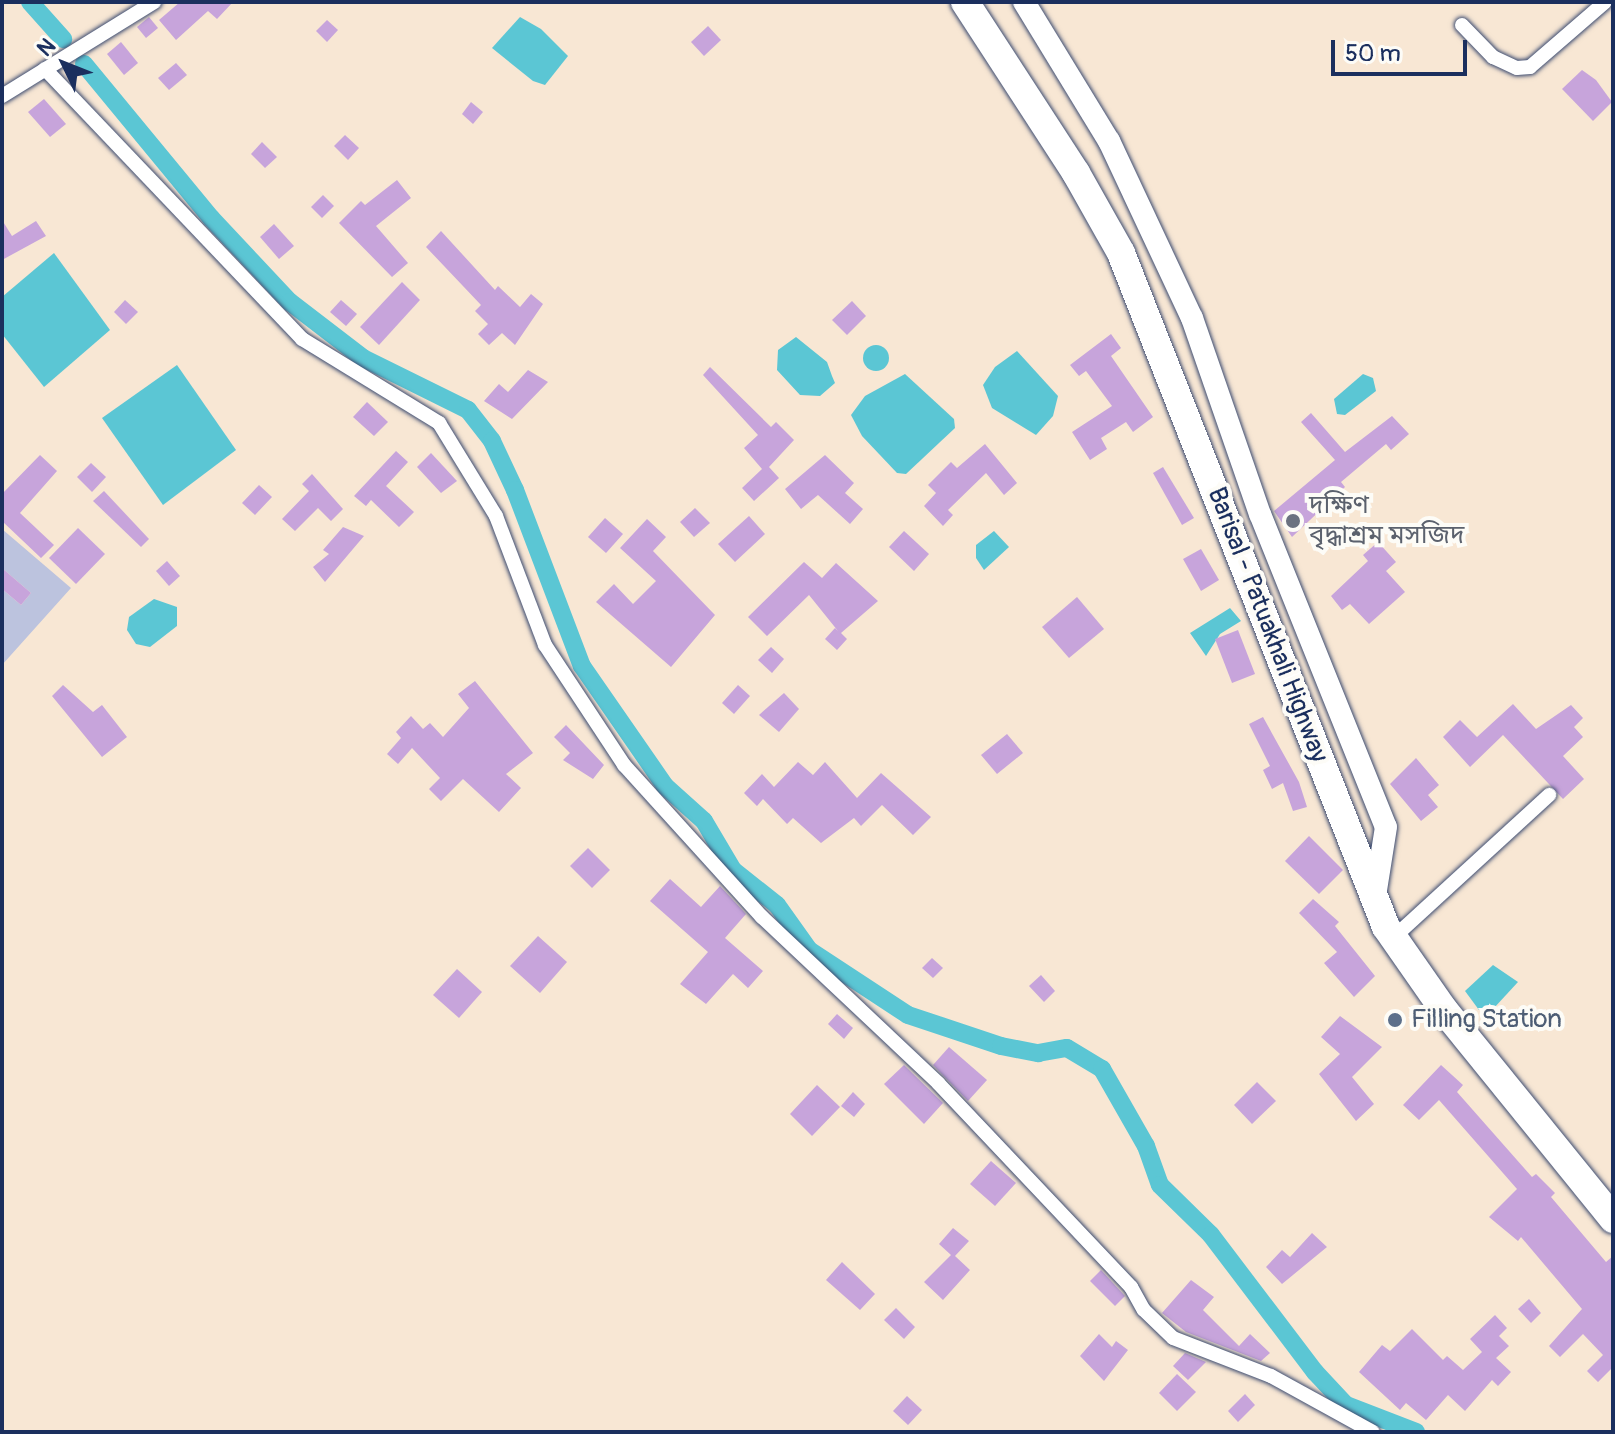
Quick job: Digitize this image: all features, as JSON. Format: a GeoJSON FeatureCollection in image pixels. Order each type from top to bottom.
{"type":"FeatureCollection","features":[{"type":"Feature","properties":{"kind":"highway","name":"Barisal - Patuakhali Highway"},"geometry":{"type":"LineString","coordinates":[[965,2],[1076,173],[1121,253],[1168,362],[1374,903],[1393,938],[1613,1219]]}},
{"type":"Feature","properties":{"kind":"street"},"geometry":{"type":"LineString","coordinates":[[2,96],[154,2]]}},
{"type":"Feature","properties":{"kind":"street"},"geometry":{"type":"LineString","coordinates":[[1024,2],[1109,141],[1192,318],[1260,514],[1386,827],[1374,903]]}},
{"type":"Feature","properties":{"kind":"street"},"geometry":{"type":"LineString","coordinates":[[1462,25],[1493,57],[1517,68],[1530,67],[1605,2]]}},
{"type":"Feature","properties":{"kind":"street"},"geometry":{"type":"LineString","coordinates":[[45,69],[302,339],[439,423],[496,516],[545,645],[624,765],[762,917],[938,1083],[1131,1287],[1144,1310],[1173,1338],[1271,1376],[1373,1432]]}},
{"type":"Feature","properties":{"kind":"street"},"geometry":{"type":"LineString","coordinates":[[1393,938],[1549,795]]}},
{"type":"Feature","properties":{"kind":"shaded area"},"geometry":{"type":"Polygon","coordinates":[[[2,529],[71,588],[2,665],[2,589],[21,605],[31,593],[2,568],[2,529]]]}},
{"type":"Feature","properties":{"kind":"water"},"geometry":{"type":"Polygon","coordinates":[[[520,17],[541,29],[568,56],[545,85],[533,81],[492,48],[520,17]]]}},
{"type":"Feature","properties":{"kind":"water"},"geometry":{"type":"Polygon","coordinates":[[[54,253],[110,330],[44,387],[2,334],[2,297],[54,253]]]}},
{"type":"Feature","properties":{"kind":"water"},"geometry":{"type":"Polygon","coordinates":[[[796,337],[827,362],[835,383],[820,396],[800,395],[777,370],[778,350],[796,337]]]}},
{"type":"Feature","properties":{"kind":"water"},"geometry":{"type":"Polygon","coordinates":[[[876,345],[885,349],[889,358],[885,367],[876,371],[867,367],[863,358],[867,349],[876,345]]]}},
{"type":"Feature","properties":{"kind":"water"},"geometry":{"type":"Polygon","coordinates":[[[1017,351],[1058,396],[1053,416],[1036,435],[992,408],[983,385],[995,367],[1017,351]]]}},
{"type":"Feature","properties":{"kind":"water"},"geometry":{"type":"Polygon","coordinates":[[[177,365],[236,450],[163,505],[102,418],[177,365]]]}},
{"type":"Feature","properties":{"kind":"water"},"geometry":{"type":"Polygon","coordinates":[[[905,374],[954,419],[955,428],[906,474],[897,473],[862,436],[851,415],[865,396],[905,374]]]}},
{"type":"Feature","properties":{"kind":"water"},"geometry":{"type":"Polygon","coordinates":[[[1363,374],[1373,378],[1376,391],[1345,415],[1337,414],[1334,399],[1363,374]]]}},
{"type":"Feature","properties":{"kind":"water"},"geometry":{"type":"Polygon","coordinates":[[[994,531],[1009,547],[984,570],[976,558],[976,545],[994,531]]]}},
{"type":"Feature","properties":{"kind":"water"},"geometry":{"type":"Polygon","coordinates":[[[154,599],[177,607],[177,626],[150,647],[136,644],[127,630],[129,617],[154,599]]]}},
{"type":"Feature","properties":{"kind":"water"},"geometry":{"type":"Polygon","coordinates":[[[1230,608],[1241,621],[1220,634],[1206,656],[1190,633],[1230,608]]]}},
{"type":"Feature","properties":{"kind":"water"},"geometry":{"type":"Polygon","coordinates":[[[1493,965],[1518,982],[1494,1008],[1479,1010],[1465,991],[1493,965]]]}},
{"type":"Feature","properties":{"kind":"building"},"geometry":{"type":"Polygon","coordinates":[[[180,2],[233,2],[217,19],[208,11],[176,40],[159,20],[180,2]]]}},
{"type":"Feature","properties":{"kind":"building"},"geometry":{"type":"Polygon","coordinates":[[[149,17],[158,28],[146,38],[137,27],[149,17]]]}},
{"type":"Feature","properties":{"kind":"building"},"geometry":{"type":"Polygon","coordinates":[[[327,20],[338,30],[327,42],[316,31],[327,20]]]}},
{"type":"Feature","properties":{"kind":"building"},"geometry":{"type":"Polygon","coordinates":[[[708,26],[721,40],[704,56],[691,42],[708,26]]]}},
{"type":"Feature","properties":{"kind":"building"},"geometry":{"type":"Polygon","coordinates":[[[121,42],[138,63],[124,75],[107,54],[121,42]]]}},
{"type":"Feature","properties":{"kind":"building"},"geometry":{"type":"Polygon","coordinates":[[[176,63],[187,75],[169,90],[158,78],[176,63]]]}},
{"type":"Feature","properties":{"kind":"building"},"geometry":{"type":"Polygon","coordinates":[[[1582,70],[1596,80],[1612,102],[1593,121],[1562,89],[1582,70]]]}},
{"type":"Feature","properties":{"kind":"building"},"geometry":{"type":"Polygon","coordinates":[[[44,99],[66,124],[50,137],[28,112],[44,99]]]}},
{"type":"Feature","properties":{"kind":"building"},"geometry":{"type":"Polygon","coordinates":[[[471,102],[483,112],[473,124],[462,114],[471,102]]]}},
{"type":"Feature","properties":{"kind":"building"},"geometry":{"type":"Polygon","coordinates":[[[345,135],[359,148],[348,160],[334,146],[345,135]]]}},
{"type":"Feature","properties":{"kind":"building"},"geometry":{"type":"Polygon","coordinates":[[[262,142],[277,157],[265,168],[251,154],[262,142]]]}},
{"type":"Feature","properties":{"kind":"building"},"geometry":{"type":"Polygon","coordinates":[[[397,180],[411,198],[376,226],[408,263],[392,277],[339,223],[361,201],[365,205],[397,180]]]}},
{"type":"Feature","properties":{"kind":"building"},"geometry":{"type":"Polygon","coordinates":[[[323,195],[334,206],[322,218],[311,207],[323,195]]]}},
{"type":"Feature","properties":{"kind":"building"},"geometry":{"type":"Polygon","coordinates":[[[2,220],[12,236],[36,221],[46,236],[2,260],[2,220]]]}},
{"type":"Feature","properties":{"kind":"building"},"geometry":{"type":"Polygon","coordinates":[[[274,224],[294,246],[279,259],[260,237],[274,224]]]}},
{"type":"Feature","properties":{"kind":"building"},"geometry":{"type":"Polygon","coordinates":[[[441,231],[495,290],[498,286],[520,307],[531,294],[543,304],[515,345],[502,333],[489,345],[478,334],[488,324],[475,311],[481,305],[426,247],[441,231]]]}},
{"type":"Feature","properties":{"kind":"building"},"geometry":{"type":"Polygon","coordinates":[[[402,282],[420,300],[379,345],[360,327],[402,282]]]}},
{"type":"Feature","properties":{"kind":"building"},"geometry":{"type":"Polygon","coordinates":[[[125,300],[138,312],[126,324],[114,312],[125,300]]]}},
{"type":"Feature","properties":{"kind":"building"},"geometry":{"type":"Polygon","coordinates":[[[341,300],[357,314],[346,326],[330,312],[341,300]]]}},
{"type":"Feature","properties":{"kind":"building"},"geometry":{"type":"Polygon","coordinates":[[[852,301],[866,316],[847,335],[832,320],[852,301]]]}},
{"type":"Feature","properties":{"kind":"building"},"geometry":{"type":"Polygon","coordinates":[[[1111,334],[1121,348],[1111,356],[1153,417],[1133,432],[1126,422],[1101,438],[1107,449],[1090,460],[1072,432],[1112,406],[1086,371],[1079,376],[1070,365],[1111,334]]]}},
{"type":"Feature","properties":{"kind":"building"},"geometry":{"type":"Polygon","coordinates":[[[710,367],[771,427],[776,422],[794,440],[769,467],[779,478],[754,501],[742,488],[762,469],[744,448],[758,435],[703,375],[710,367]]]}},
{"type":"Feature","properties":{"kind":"building"},"geometry":{"type":"Polygon","coordinates":[[[528,370],[548,382],[512,419],[484,401],[499,384],[508,392],[528,370]]]}},
{"type":"Feature","properties":{"kind":"building"},"geometry":{"type":"Polygon","coordinates":[[[367,402],[388,422],[374,436],[353,417],[367,402]]]}},
{"type":"Feature","properties":{"kind":"building"},"geometry":{"type":"Polygon","coordinates":[[[1311,413],[1345,452],[1392,416],[1409,434],[1391,450],[1386,444],[1341,482],[1345,487],[1292,537],[1274,511],[1335,460],[1301,422],[1311,413]]]}},
{"type":"Feature","properties":{"kind":"building"},"geometry":{"type":"Polygon","coordinates":[[[985,444],[1017,483],[1004,495],[986,473],[948,510],[953,515],[943,526],[924,506],[936,493],[928,485],[951,462],[957,468],[985,444]]]}},
{"type":"Feature","properties":{"kind":"building"},"geometry":{"type":"Polygon","coordinates":[[[396,451],[408,462],[386,486],[414,512],[399,527],[371,500],[366,506],[354,496],[396,451]]]}},
{"type":"Feature","properties":{"kind":"building"},"geometry":{"type":"Polygon","coordinates":[[[431,453],[457,481],[441,493],[417,467],[431,453]]]}},
{"type":"Feature","properties":{"kind":"building"},"geometry":{"type":"Polygon","coordinates":[[[40,455],[57,471],[20,513],[54,545],[41,558],[2,521],[2,494],[40,455]]]}},
{"type":"Feature","properties":{"kind":"building"},"geometry":{"type":"Polygon","coordinates":[[[825,455],[854,483],[845,493],[863,509],[850,524],[818,495],[801,509],[785,489],[825,455]]]}},
{"type":"Feature","properties":{"kind":"building"},"geometry":{"type":"Polygon","coordinates":[[[91,463],[106,477],[92,492],[77,477],[91,463]]]}},
{"type":"Feature","properties":{"kind":"building"},"geometry":{"type":"Polygon","coordinates":[[[1163,467],[1194,518],[1182,525],[1153,473],[1163,467]]]}},
{"type":"Feature","properties":{"kind":"building"},"geometry":{"type":"Polygon","coordinates":[[[312,474],[343,509],[331,521],[318,508],[295,531],[282,519],[309,491],[302,484],[312,474]]]}},
{"type":"Feature","properties":{"kind":"building"},"geometry":{"type":"Polygon","coordinates":[[[259,485],[272,497],[255,515],[242,503],[259,485]]]}},
{"type":"Feature","properties":{"kind":"building"},"geometry":{"type":"Polygon","coordinates":[[[104,491],[149,539],[141,547],[93,501],[104,491]]]}},
{"type":"Feature","properties":{"kind":"building"},"geometry":{"type":"Polygon","coordinates":[[[695,508],[710,523],[694,537],[680,522],[695,508]]]}},
{"type":"Feature","properties":{"kind":"building"},"geometry":{"type":"Polygon","coordinates":[[[749,516],[765,534],[735,562],[718,544],[749,516]]]}},
{"type":"Feature","properties":{"kind":"building"},"geometry":{"type":"Polygon","coordinates":[[[605,518],[623,534],[606,553],[588,537],[605,518]]]}},
{"type":"Feature","properties":{"kind":"building"},"geometry":{"type":"Polygon","coordinates":[[[647,519],[666,537],[653,551],[715,615],[671,667],[596,602],[614,584],[633,604],[656,581],[620,548],[647,519]]]}},
{"type":"Feature","properties":{"kind":"building"},"geometry":{"type":"Polygon","coordinates":[[[343,527],[364,536],[325,582],[313,567],[329,554],[323,550],[343,527]]]}},
{"type":"Feature","properties":{"kind":"building"},"geometry":{"type":"Polygon","coordinates":[[[78,528],[105,554],[76,584],[49,558],[78,528]]]}},
{"type":"Feature","properties":{"kind":"building"},"geometry":{"type":"Polygon","coordinates":[[[904,531],[929,554],[914,571],[889,547],[904,531]]]}},
{"type":"Feature","properties":{"kind":"building"},"geometry":{"type":"Polygon","coordinates":[[[1378,542],[1396,562],[1386,571],[1405,592],[1369,624],[1350,604],[1342,610],[1331,596],[1368,561],[1363,555],[1378,542]]]}},
{"type":"Feature","properties":{"kind":"building"},"geometry":{"type":"Polygon","coordinates":[[[1201,549],[1219,580],[1201,591],[1183,559],[1201,549]]]}},
{"type":"Feature","properties":{"kind":"building"},"geometry":{"type":"Polygon","coordinates":[[[167,561],[180,576],[169,586],[156,571],[167,561]]]}},
{"type":"Feature","properties":{"kind":"building"},"geometry":{"type":"Polygon","coordinates":[[[804,562],[822,578],[836,563],[878,601],[841,633],[847,639],[837,650],[825,639],[835,628],[838,631],[809,595],[767,636],[748,617],[804,562]]]}},
{"type":"Feature","properties":{"kind":"building"},"geometry":{"type":"Polygon","coordinates":[[[2,568],[31,593],[21,605],[2,589],[2,568]]]}},
{"type":"Feature","properties":{"kind":"building"},"geometry":{"type":"Polygon","coordinates":[[[1077,597],[1104,629],[1069,658],[1042,627],[1077,597]]]}},
{"type":"Feature","properties":{"kind":"building"},"geometry":{"type":"Polygon","coordinates":[[[1238,630],[1255,674],[1232,683],[1215,639],[1238,630]]]}},
{"type":"Feature","properties":{"kind":"building"},"geometry":{"type":"Polygon","coordinates":[[[771,647],[784,659],[772,673],[758,660],[771,647]]]}},
{"type":"Feature","properties":{"kind":"building"},"geometry":{"type":"Polygon","coordinates":[[[475,681],[533,753],[506,774],[521,788],[499,812],[463,779],[441,801],[429,789],[440,778],[412,748],[398,764],[387,754],[401,738],[396,732],[411,716],[423,729],[430,723],[443,737],[469,708],[458,694],[475,681]]]}},
{"type":"Feature","properties":{"kind":"building"},"geometry":{"type":"Polygon","coordinates":[[[63,685],[93,712],[102,705],[127,737],[102,757],[52,696],[63,685]]]}},
{"type":"Feature","properties":{"kind":"building"},"geometry":{"type":"Polygon","coordinates":[[[738,685],[750,696],[734,714],[722,703],[738,685]]]}},
{"type":"Feature","properties":{"kind":"building"},"geometry":{"type":"Polygon","coordinates":[[[784,693],[799,709],[779,732],[759,715],[784,693]]]}},
{"type":"Feature","properties":{"kind":"building"},"geometry":{"type":"Polygon","coordinates":[[[1513,704],[1536,729],[1571,705],[1583,718],[1574,727],[1583,737],[1563,756],[1584,779],[1563,799],[1503,735],[1470,767],[1443,737],[1460,720],[1477,737],[1513,704]]]}},
{"type":"Feature","properties":{"kind":"building"},"geometry":{"type":"Polygon","coordinates":[[[1263,717],[1299,782],[1307,807],[1293,811],[1283,783],[1272,789],[1263,770],[1270,766],[1249,724],[1263,717]]]}},
{"type":"Feature","properties":{"kind":"building"},"geometry":{"type":"Polygon","coordinates":[[[566,725],[604,765],[593,779],[563,760],[570,753],[554,737],[566,725]]]}},
{"type":"Feature","properties":{"kind":"building"},"geometry":{"type":"Polygon","coordinates":[[[1007,734],[1023,753],[997,774],[981,755],[1007,734]]]}},
{"type":"Feature","properties":{"kind":"building"},"geometry":{"type":"Polygon","coordinates":[[[1416,758],[1439,785],[1428,795],[1438,807],[1421,821],[1390,784],[1416,758]]]}},
{"type":"Feature","properties":{"kind":"building"},"geometry":{"type":"Polygon","coordinates":[[[798,762],[813,775],[825,762],[857,798],[881,773],[931,817],[913,835],[882,805],[861,826],[854,818],[821,843],[793,818],[787,824],[763,799],[757,806],[744,793],[762,774],[774,787],[798,762]]]}},
{"type":"Feature","properties":{"kind":"building"},"geometry":{"type":"Polygon","coordinates":[[[1309,836],[1343,870],[1319,894],[1285,861],[1309,836]]]}},
{"type":"Feature","properties":{"kind":"building"},"geometry":{"type":"Polygon","coordinates":[[[588,848],[610,870],[592,888],[570,866],[588,848]]]}},
{"type":"Feature","properties":{"kind":"building"},"geometry":{"type":"Polygon","coordinates":[[[670,879],[701,907],[720,886],[746,914],[725,938],[763,971],[748,988],[733,974],[706,1004],[680,984],[708,952],[650,901],[670,879]]]}},
{"type":"Feature","properties":{"kind":"building"},"geometry":{"type":"Polygon","coordinates":[[[1313,899],[1339,922],[1335,926],[1375,976],[1354,997],[1324,963],[1337,952],[1299,913],[1313,899]]]}},
{"type":"Feature","properties":{"kind":"building"},"geometry":{"type":"Polygon","coordinates":[[[538,936],[567,962],[540,993],[510,966],[538,936]]]}},
{"type":"Feature","properties":{"kind":"building"},"geometry":{"type":"Polygon","coordinates":[[[932,958],[943,968],[933,978],[922,968],[932,958]]]}},
{"type":"Feature","properties":{"kind":"building"},"geometry":{"type":"Polygon","coordinates":[[[457,969],[482,992],[459,1018],[433,995],[457,969]]]}},
{"type":"Feature","properties":{"kind":"building"},"geometry":{"type":"Polygon","coordinates":[[[1041,975],[1055,991],[1044,1002],[1029,986],[1041,975]]]}},
{"type":"Feature","properties":{"kind":"building"},"geometry":{"type":"Polygon","coordinates":[[[837,1014],[853,1028],[844,1039],[828,1024],[837,1014]]]}},
{"type":"Feature","properties":{"kind":"building"},"geometry":{"type":"Polygon","coordinates":[[[1340,1016],[1382,1047],[1352,1077],[1374,1104],[1356,1121],[1319,1074],[1340,1054],[1321,1037],[1340,1016]]]}},
{"type":"Feature","properties":{"kind":"building"},"geometry":{"type":"Polygon","coordinates":[[[949,1047],[987,1080],[968,1101],[933,1065],[949,1047]]]}},
{"type":"Feature","properties":{"kind":"building"},"geometry":{"type":"Polygon","coordinates":[[[904,1065],[943,1103],[924,1124],[884,1084],[904,1065]]]}},
{"type":"Feature","properties":{"kind":"building"},"geometry":{"type":"Polygon","coordinates":[[[1441,1065],[1463,1085],[1457,1092],[1532,1177],[1536,1174],[1555,1193],[1551,1197],[1606,1262],[1613,1256],[1613,1367],[1598,1382],[1587,1371],[1603,1355],[1583,1334],[1560,1357],[1549,1346],[1582,1309],[1521,1237],[1518,1241],[1489,1217],[1517,1189],[1439,1100],[1419,1120],[1403,1105],[1441,1065]]]}},
{"type":"Feature","properties":{"kind":"building"},"geometry":{"type":"Polygon","coordinates":[[[1257,1082],[1276,1101],[1252,1124],[1234,1105],[1257,1082]]]}},
{"type":"Feature","properties":{"kind":"building"},"geometry":{"type":"Polygon","coordinates":[[[817,1085],[840,1107],[812,1136],[790,1114],[817,1085]]]}},
{"type":"Feature","properties":{"kind":"building"},"geometry":{"type":"Polygon","coordinates":[[[853,1092],[865,1104],[854,1117],[841,1106],[853,1092]]]}},
{"type":"Feature","properties":{"kind":"building"},"geometry":{"type":"Polygon","coordinates":[[[991,1161],[1016,1183],[995,1206],[970,1184],[991,1161]]]}},
{"type":"Feature","properties":{"kind":"building"},"geometry":{"type":"Polygon","coordinates":[[[953,1228],[969,1241],[955,1256],[970,1270],[943,1300],[924,1282],[951,1255],[939,1244],[953,1228]]]}},
{"type":"Feature","properties":{"kind":"building"},"geometry":{"type":"Polygon","coordinates":[[[1312,1233],[1327,1247],[1282,1284],[1266,1267],[1282,1250],[1290,1257],[1312,1233]]]}},
{"type":"Feature","properties":{"kind":"building"},"geometry":{"type":"Polygon","coordinates":[[[842,1262],[875,1294],[860,1310],[826,1280],[842,1262]]]}},
{"type":"Feature","properties":{"kind":"building"},"geometry":{"type":"Polygon","coordinates":[[[1101,1270],[1125,1296],[1115,1306],[1090,1281],[1101,1270]]]}},
{"type":"Feature","properties":{"kind":"building"},"geometry":{"type":"Polygon","coordinates":[[[1191,1280],[1214,1297],[1203,1310],[1239,1346],[1250,1334],[1270,1353],[1261,1361],[1186,1332],[1162,1313],[1191,1280]]]}},
{"type":"Feature","properties":{"kind":"building"},"geometry":{"type":"Polygon","coordinates":[[[1529,1299],[1541,1313],[1531,1323],[1518,1309],[1529,1299]]]}},
{"type":"Feature","properties":{"kind":"building"},"geometry":{"type":"Polygon","coordinates":[[[896,1308],[915,1327],[904,1339],[884,1320],[896,1308]]]}},
{"type":"Feature","properties":{"kind":"building"},"geometry":{"type":"Polygon","coordinates":[[[1495,1315],[1507,1328],[1499,1336],[1509,1346],[1496,1358],[1511,1372],[1498,1386],[1492,1380],[1465,1411],[1448,1395],[1426,1420],[1406,1403],[1400,1410],[1359,1372],[1382,1345],[1390,1351],[1412,1329],[1443,1360],[1447,1356],[1463,1370],[1482,1352],[1470,1339],[1495,1315]]]}},
{"type":"Feature","properties":{"kind":"building"},"geometry":{"type":"Polygon","coordinates":[[[1099,1334],[1112,1347],[1116,1341],[1128,1350],[1104,1381],[1080,1356],[1099,1334]]]}},
{"type":"Feature","properties":{"kind":"building"},"geometry":{"type":"Polygon","coordinates":[[[1185,1353],[1206,1362],[1188,1380],[1173,1366],[1185,1353]]]}},
{"type":"Feature","properties":{"kind":"building"},"geometry":{"type":"Polygon","coordinates":[[[1177,1374],[1196,1392],[1177,1411],[1159,1393],[1177,1374]]]}},
{"type":"Feature","properties":{"kind":"building"},"geometry":{"type":"Polygon","coordinates":[[[1245,1394],[1255,1405],[1238,1422],[1228,1411],[1245,1394]]]}},
{"type":"Feature","properties":{"kind":"building"},"geometry":{"type":"Polygon","coordinates":[[[907,1396],[922,1410],[908,1425],[893,1411],[907,1396]]]}},
{"type":"Feature","properties":{"kind":"waterway"},"geometry":{"type":"LineString","coordinates":[[30,2],[63,39]]}},
{"type":"Feature","properties":{"kind":"waterway"},"geometry":{"type":"LineString","coordinates":[[84,64],[211,218],[290,302],[363,358],[468,410],[492,441],[515,490],[582,666],[665,786],[704,821],[733,870],[777,905],[809,950],[908,1015],[1001,1046],[1038,1053],[1067,1048],[1102,1069],[1146,1146],[1160,1185],[1211,1235],[1315,1372],[1346,1405],[1416,1432]]}},
{"type":"Feature","properties":{"kind":"place","name":"দক্ষিণ বৃদ্ধাশ্রম মসজিদ"},"geometry":{"type":"Point","coordinates":[1293,521]}},
{"type":"Feature","properties":{"kind":"place","name":"Filling Station"},"geometry":{"type":"Point","coordinates":[1395,1020]}}]}
